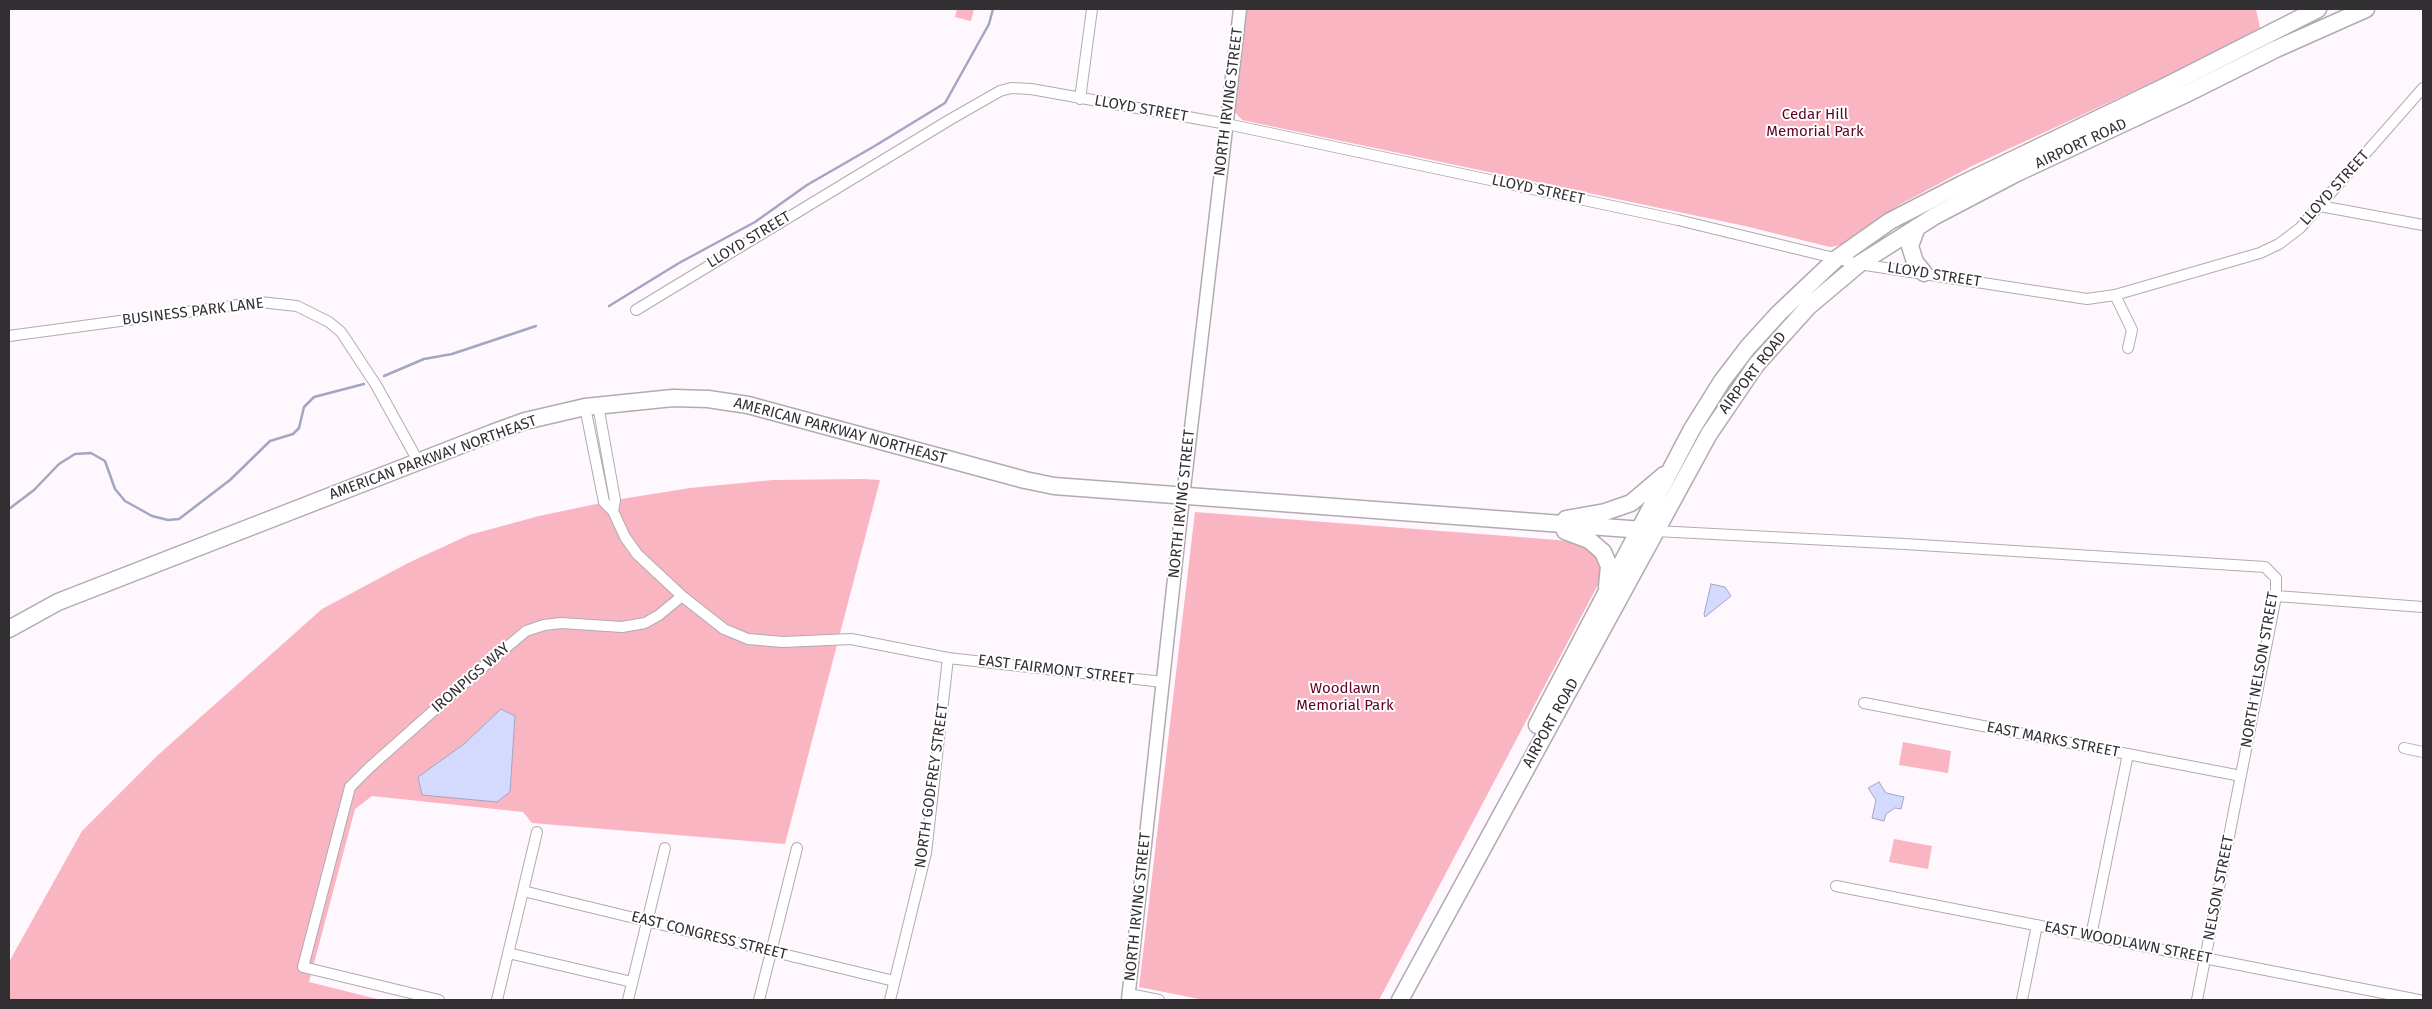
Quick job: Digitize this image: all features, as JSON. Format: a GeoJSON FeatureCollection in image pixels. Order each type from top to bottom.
{"type":"FeatureCollection","features":[{"type":"Feature","properties":{"kind":"main road","name":"AIRPORT ROAD"},"geometry":{"type":"LineString","coordinates":[[1400,1000],[1648,531],[1674,464],[1692,429],[1722,381],[1748,347],[1779,313],[1836,259],[1890,221],[1962,184],[2166,86],[2318,9]]}},
{"type":"Feature","properties":{"kind":"main road","name":"AIRPORT ROAD"},"geometry":{"type":"LineString","coordinates":[[1390,1000],[1494,809],[1607,592],[1756,365],[1809,306],[1859,264],[1917,226],[2016,174],[2177,99],[2276,48],[2366,9]]}},
{"type":"Feature","properties":{"kind":"main road"},"geometry":{"type":"LineString","coordinates":[[1917,226],[1910,246],[1915,262],[1924,273]]}},
{"type":"Feature","properties":{"kind":"main road","name":"AMERICAN PARKWAY NORTHEAST"},"geometry":{"type":"LineString","coordinates":[[9,629],[58,602],[418,461],[525,422],[592,406],[673,398],[708,399],[748,405],[1025,480],[1081,490],[1542,523]]}},
{"type":"Feature","properties":{"kind":"main road"},"geometry":{"type":"LineString","coordinates":[[1542,523],[1605,512],[1631,503],[1641,496],[1674,464]]}},
{"type":"Feature","properties":{"kind":"main road"},"geometry":{"type":"LineString","coordinates":[[1542,523],[1648,531]]}},
{"type":"Feature","properties":{"kind":"main road"},"geometry":{"type":"LineString","coordinates":[[1542,523],[1589,540],[1599,547],[1608,561],[1607,592]]}},
{"type":"Feature","properties":{"kind":"street"},"geometry":{"type":"LineString","coordinates":[[1080,99],[1092,9]]}},
{"type":"Feature","properties":{"kind":"street","name":"NORTH IRVING STREET"},"geometry":{"type":"LineString","coordinates":[[1129,997],[1182,497],[1240,9]]}},
{"type":"Feature","properties":{"kind":"street","name":"LLOYD STREET"},"geometry":{"type":"LineString","coordinates":[[636,310],[951,119],[1000,92],[1021,88],[1227,124],[1678,220],[1859,264],[2087,299],[2115,295],[2260,253],[2288,238],[2320,206],[2423,88]]}},
{"type":"Feature","properties":{"kind":"street"},"geometry":{"type":"LineString","coordinates":[[2320,206],[2423,225]]}},
{"type":"Feature","properties":{"kind":"street"},"geometry":{"type":"LineString","coordinates":[[2115,295],[2132,330],[2128,348]]}},
{"type":"Feature","properties":{"kind":"street","name":"BUSINESS PARK LANE"},"geometry":{"type":"LineString","coordinates":[[9,336],[260,302],[297,306],[329,322],[341,332],[376,385],[418,461]]}},
{"type":"Feature","properties":{"kind":"street"},"geometry":{"type":"LineString","coordinates":[[592,406],[616,500],[613,512],[625,537],[637,554],[682,596]]}},
{"type":"Feature","properties":{"kind":"street","name":"NORTH NELSON STREET"},"geometry":{"type":"LineString","coordinates":[[1648,531],[1905,544],[2265,568],[2276,578],[2276,596],[2241,776]]}},
{"type":"Feature","properties":{"kind":"street","name":"EAST FAIRMONT STREET"},"geometry":{"type":"LineString","coordinates":[[682,596],[724,629],[748,639],[783,642],[851,639],[948,658],[1163,682]]}},
{"type":"Feature","properties":{"kind":"street","name":"IRONPIGS WAY"},"geometry":{"type":"LineString","coordinates":[[439,1000],[304,967],[350,787],[476,673],[526,631],[544,625],[561,623],[622,627],[645,623],[659,615],[682,596]]}},
{"type":"Feature","properties":{"kind":"street"},"geometry":{"type":"LineString","coordinates":[[2276,596],[2423,607]]}},
{"type":"Feature","properties":{"kind":"street","name":"NORTH GODFREY STREET"},"geometry":{"type":"LineString","coordinates":[[890,1000],[926,853],[948,658]]}},
{"type":"Feature","properties":{"kind":"street","name":"EAST MARKS STREET"},"geometry":{"type":"LineString","coordinates":[[1864,703],[2241,776]]}},
{"type":"Feature","properties":{"kind":"street"},"geometry":{"type":"LineString","coordinates":[[2404,748],[2423,752]]}},
{"type":"Feature","properties":{"kind":"street"},"geometry":{"type":"LineString","coordinates":[[2091,936],[2128,754]]}},
{"type":"Feature","properties":{"kind":"street","name":"NELSON STREET"},"geometry":{"type":"LineString","coordinates":[[2197,1000],[2241,776]]}},
{"type":"Feature","properties":{"kind":"street"},"geometry":{"type":"LineString","coordinates":[[497,1000],[537,832]]}},
{"type":"Feature","properties":{"kind":"street"},"geometry":{"type":"LineString","coordinates":[[628,1000],[665,848]]}},
{"type":"Feature","properties":{"kind":"street"},"geometry":{"type":"LineString","coordinates":[[759,1000],[797,848]]}},
{"type":"Feature","properties":{"kind":"street","name":"EAST WOODLAWN STREET"},"geometry":{"type":"LineString","coordinates":[[1836,886],[2418,1000]]}},
{"type":"Feature","properties":{"kind":"street","name":"EAST CONGRESS STREET"},"geometry":{"type":"LineString","coordinates":[[523,891],[894,981]]}},
{"type":"Feature","properties":{"kind":"street"},"geometry":{"type":"LineString","coordinates":[[2022,1000],[2037,925]]}},
{"type":"Feature","properties":{"kind":"street"},"geometry":{"type":"LineString","coordinates":[[508,953],[632,982]]}},
{"type":"Feature","properties":{"kind":"street"},"geometry":{"type":"LineString","coordinates":[[1129,997],[1159,1000]]}},
{"type":"Feature","properties":{"kind":"green space"},"geometry":{"type":"Polygon","coordinates":[[[957,9],[974,9],[971,21],[955,17],[957,9]]]}},
{"type":"Feature","properties":{"kind":"green space","name":"Cedar Hill Memorial Park"},"geometry":{"type":"Polygon","coordinates":[[[1244,9],[2256,9],[2260,28],[2181,69],[1972,166],[1899,205],[1841,245],[1830,247],[1745,226],[1242,120],[1233,110],[1244,9]]]}},
{"type":"Feature","properties":{"kind":"green space"},"geometry":{"type":"Polygon","coordinates":[[[773,480],[880,480],[785,844],[532,823],[523,812],[372,796],[355,809],[309,982],[381,1000],[9,1000],[9,962],[82,831],[158,755],[322,609],[408,563],[469,535],[539,516],[615,500],[690,488],[773,480]]]}},
{"type":"Feature","properties":{"kind":"green space","name":"Woodlawn Memorial Park"},"geometry":{"type":"Polygon","coordinates":[[[1195,512],[1558,540],[1586,544],[1603,561],[1601,579],[1379,1000],[1204,1000],[1139,987],[1195,512]]]}},
{"type":"Feature","properties":{"kind":"green space"},"geometry":{"type":"Polygon","coordinates":[[[1903,742],[1951,751],[1948,773],[1899,765],[1903,742]]]}},
{"type":"Feature","properties":{"kind":"green space"},"geometry":{"type":"Polygon","coordinates":[[[1894,839],[1932,846],[1928,869],[1889,862],[1894,839]]]}},
{"type":"Feature","properties":{"kind":"water"},"geometry":{"type":"Polygon","coordinates":[[[1711,584],[1725,587],[1731,596],[1705,617],[1704,614],[1711,584]]]}},
{"type":"Feature","properties":{"kind":"water"},"geometry":{"type":"Polygon","coordinates":[[[501,709],[515,716],[510,792],[497,802],[422,795],[418,777],[464,744],[501,709]]]}},
{"type":"Feature","properties":{"kind":"water"},"geometry":{"type":"Polygon","coordinates":[[[1879,782],[1886,793],[1904,797],[1901,809],[1895,808],[1886,814],[1884,821],[1872,818],[1876,800],[1868,788],[1879,782]]]}},
{"type":"Feature","properties":{"kind":"waterway"},"geometry":{"type":"LineString","coordinates":[[609,306],[679,263],[755,222],[807,185],[945,103],[989,24],[993,9]]}},
{"type":"Feature","properties":{"kind":"waterway"},"geometry":{"type":"LineString","coordinates":[[384,376],[424,359],[452,354],[536,326]]}},
{"type":"Feature","properties":{"kind":"waterway"},"geometry":{"type":"LineString","coordinates":[[9,509],[34,490],[59,464],[75,454],[91,453],[105,461],[115,489],[125,501],[152,516],[168,520],[179,519],[230,480],[270,441],[293,434],[299,428],[304,407],[314,397],[364,384]]}}]}
